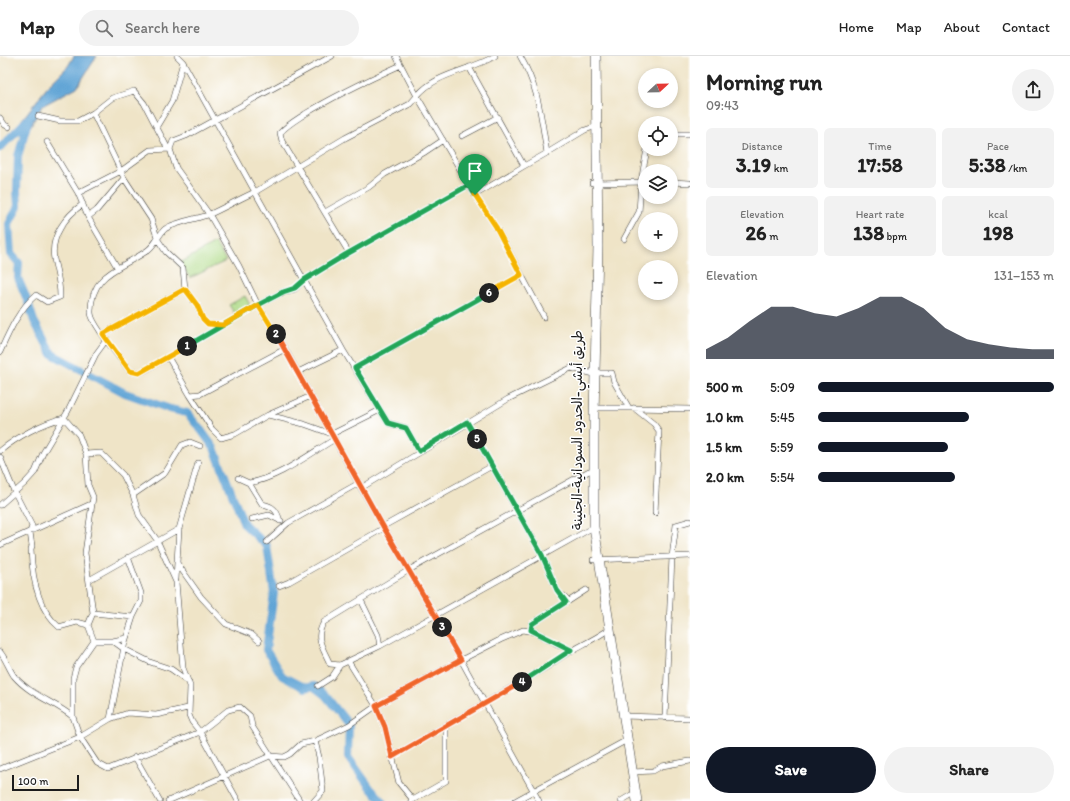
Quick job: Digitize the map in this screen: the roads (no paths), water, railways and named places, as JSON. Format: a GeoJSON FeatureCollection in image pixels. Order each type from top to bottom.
{"type":"FeatureCollection","features":[{"type":"Feature","properties":{"kind":"highway","name":"طريق أبشي-الحدود السودانية-الجنينة"},"geometry":{"type":"LineString","coordinates":[[590,56],[594,127],[595,183],[593,373],[589,471],[591,508],[590,529],[602,597],[605,632],[634,799]]}},
{"type":"Feature","properties":{"kind":"highway"},"geometry":{"type":"LineString","coordinates":[[594,127],[596,56]]}},
{"type":"Feature","properties":{"kind":"highway"},"geometry":{"type":"LineString","coordinates":[[593,373],[594,408],[591,508],[596,559]]}},
{"type":"Feature","properties":{"kind":"highway"},"geometry":{"type":"LineString","coordinates":[[602,597],[625,741],[632,772],[634,799]]}},
{"type":"Feature","properties":{"kind":"street"},"geometry":{"type":"LineString","coordinates":[[177,56],[183,62],[213,120],[343,350],[388,423],[406,428],[419,451]]}},
{"type":"Feature","properties":{"kind":"street"},"geometry":{"type":"LineString","coordinates":[[169,149],[172,141],[186,136],[332,56]]}},
{"type":"Feature","properties":{"kind":"street"},"geometry":{"type":"LineString","coordinates":[[397,56],[417,96],[475,195],[496,227],[544,317]]}},
{"type":"Feature","properties":{"kind":"street"},"geometry":{"type":"LineString","coordinates":[[469,185],[349,253],[304,280],[295,288],[283,292],[258,305],[139,373],[130,371],[92,320],[92,304],[99,282],[117,267],[134,260],[158,240],[166,229],[209,214],[255,192],[345,138],[410,104],[422,91],[441,78],[481,64],[495,56]]}},
{"type":"Feature","properties":{"kind":"street"},"geometry":{"type":"LineString","coordinates":[[520,56],[530,74],[538,96],[547,154]]}},
{"type":"Feature","properties":{"kind":"street"},"geometry":{"type":"LineString","coordinates":[[157,126],[172,101],[183,62]]}},
{"type":"Feature","properties":{"kind":"street"},"geometry":{"type":"LineString","coordinates":[[349,253],[282,141],[280,132],[284,127],[359,84],[401,65]]}},
{"type":"Feature","properties":{"kind":"street"},"geometry":{"type":"LineString","coordinates":[[469,67],[524,166]]}},
{"type":"Feature","properties":{"kind":"street"},"geometry":{"type":"LineString","coordinates":[[38,116],[60,121],[78,121],[93,113],[112,98],[134,91],[144,103],[169,149],[176,168],[209,214],[239,266],[258,305],[285,349],[333,437],[435,614],[532,791],[539,801]]}},
{"type":"Feature","properties":{"kind":"street"},"geometry":{"type":"LineString","coordinates":[[93,113],[124,178],[151,219],[158,240],[166,252],[183,268],[185,289],[197,305],[203,319],[208,324],[223,325]]}},
{"type":"Feature","properties":{"kind":"street"},"geometry":{"type":"LineString","coordinates":[[462,136],[498,117]]}},
{"type":"Feature","properties":{"kind":"street"},"geometry":{"type":"LineString","coordinates":[[0,118],[5,125],[9,127]]}},
{"type":"Feature","properties":{"kind":"street"},"geometry":{"type":"LineString","coordinates":[[475,195],[594,127]]}},
{"type":"Feature","properties":{"kind":"street"},"geometry":{"type":"LineString","coordinates":[[678,134],[690,134]]}},
{"type":"Feature","properties":{"kind":"street"},"geometry":{"type":"LineString","coordinates":[[324,212],[369,187],[384,174],[425,152],[443,140]]}},
{"type":"Feature","properties":{"kind":"street"},"geometry":{"type":"LineString","coordinates":[[47,142],[78,193],[88,217],[117,267]]}},
{"type":"Feature","properties":{"kind":"street"},"geometry":{"type":"LineString","coordinates":[[78,193],[121,171],[150,150],[169,149]]}},
{"type":"Feature","properties":{"kind":"street"},"geometry":{"type":"LineString","coordinates":[[88,217],[97,210],[124,178]]}},
{"type":"Feature","properties":{"kind":"street"},"geometry":{"type":"LineString","coordinates":[[595,183],[638,182]]}},
{"type":"Feature","properties":{"kind":"street"},"geometry":{"type":"LineString","coordinates":[[678,182],[690,183]]}},
{"type":"Feature","properties":{"kind":"street"},"geometry":{"type":"LineString","coordinates":[[0,352],[8,333],[28,302],[36,295],[47,302],[60,297],[59,275],[54,252],[57,236],[64,220],[83,204]]}},
{"type":"Feature","properties":{"kind":"street"},"geometry":{"type":"LineString","coordinates":[[624,239],[639,212],[640,204]]}},
{"type":"Feature","properties":{"kind":"street"},"geometry":{"type":"LineString","coordinates":[[355,368],[521,275]]}},
{"type":"Feature","properties":{"kind":"street"},"geometry":{"type":"LineString","coordinates":[[103,334],[185,289]]}},
{"type":"Feature","properties":{"kind":"street"},"geometry":{"type":"LineString","coordinates":[[0,505],[10,498],[14,491],[30,478],[64,418],[96,354],[107,339]]}},
{"type":"Feature","properties":{"kind":"street"},"geometry":{"type":"LineString","coordinates":[[190,395],[200,394],[285,349]]}},
{"type":"Feature","properties":{"kind":"street"},"geometry":{"type":"LineString","coordinates":[[298,372],[343,350]]}},
{"type":"Feature","properties":{"kind":"street"},"geometry":{"type":"LineString","coordinates":[[168,357],[212,429],[221,438],[235,434],[268,415],[311,396]]}},
{"type":"Feature","properties":{"kind":"street"},"geometry":{"type":"LineString","coordinates":[[267,542],[288,524],[360,485],[508,399],[570,368],[593,373],[612,373],[614,382],[631,408],[654,424],[659,431],[655,513]]}},
{"type":"Feature","properties":{"kind":"street"},"geometry":{"type":"LineString","coordinates":[[594,408],[690,409]]}},
{"type":"Feature","properties":{"kind":"street"},"geometry":{"type":"LineString","coordinates":[[249,483],[259,481],[275,474],[333,437],[380,410]]}},
{"type":"Feature","properties":{"kind":"street"},"geometry":{"type":"LineString","coordinates":[[268,415],[304,424],[333,437]]}},
{"type":"Feature","properties":{"kind":"street"},"geometry":{"type":"LineString","coordinates":[[0,451],[31,431],[53,421],[64,418]]}},
{"type":"Feature","properties":{"kind":"street"},"geometry":{"type":"LineString","coordinates":[[64,418],[79,435],[86,454],[88,485],[93,497],[91,504],[91,520],[85,553],[93,613],[88,625],[94,641]]}},
{"type":"Feature","properties":{"kind":"street"},"geometry":{"type":"LineString","coordinates":[[467,422],[542,555],[557,590],[566,602],[532,624],[531,630]]}},
{"type":"Feature","properties":{"kind":"street"},"geometry":{"type":"LineString","coordinates":[[133,495],[166,473],[182,445],[190,442],[200,446]]}},
{"type":"Feature","properties":{"kind":"street"},"geometry":{"type":"LineString","coordinates":[[86,454],[101,453],[123,475],[133,495],[139,515],[157,540],[176,582]]}},
{"type":"Feature","properties":{"kind":"street"},"geometry":{"type":"LineString","coordinates":[[0,457],[14,491],[32,526],[30,532],[32,546],[32,572],[41,603],[50,620],[59,627],[77,622],[88,625]]}},
{"type":"Feature","properties":{"kind":"street"},"geometry":{"type":"LineString","coordinates":[[198,463],[179,529],[176,582],[183,668],[189,682],[188,708],[192,722],[200,732],[238,801]]}},
{"type":"Feature","properties":{"kind":"street"},"geometry":{"type":"LineString","coordinates":[[279,586],[289,582],[492,466]]}},
{"type":"Feature","properties":{"kind":"street"},"geometry":{"type":"LineString","coordinates":[[340,665],[330,664],[318,636],[319,629],[324,622],[409,570],[589,471]]}},
{"type":"Feature","properties":{"kind":"street"},"geometry":{"type":"LineString","coordinates":[[238,478],[249,483],[262,504],[272,506],[278,513],[280,521]]}},
{"type":"Feature","properties":{"kind":"street"},"geometry":{"type":"LineString","coordinates":[[0,545],[91,504]]}},
{"type":"Feature","properties":{"kind":"street"},"geometry":{"type":"LineString","coordinates":[[252,519],[269,515],[288,524]]}},
{"type":"Feature","properties":{"kind":"street"},"geometry":{"type":"LineString","coordinates":[[665,718],[672,557],[676,525],[690,521]]}},
{"type":"Feature","properties":{"kind":"street"},"geometry":{"type":"LineString","coordinates":[[89,580],[157,540],[179,529]]}},
{"type":"Feature","properties":{"kind":"street"},"geometry":{"type":"LineString","coordinates":[[318,686],[332,677],[340,665],[380,646],[435,614],[500,581],[542,555],[590,529]]}},
{"type":"Feature","properties":{"kind":"street"},"geometry":{"type":"LineString","coordinates":[[596,559],[647,556],[690,556]]}},
{"type":"Feature","properties":{"kind":"street"},"geometry":{"type":"LineString","coordinates":[[110,719],[126,638],[133,617],[141,601],[141,593],[128,557]]}},
{"type":"Feature","properties":{"kind":"street"},"geometry":{"type":"LineString","coordinates":[[177,564],[201,597],[226,624],[251,634],[259,641]]}},
{"type":"Feature","properties":{"kind":"street"},"geometry":{"type":"LineString","coordinates":[[550,575],[569,601],[586,590]]}},
{"type":"Feature","properties":{"kind":"street"},"geometry":{"type":"LineString","coordinates":[[361,600],[378,635],[380,646]]}},
{"type":"Feature","properties":{"kind":"street"},"geometry":{"type":"LineString","coordinates":[[93,613],[133,617]]}},
{"type":"Feature","properties":{"kind":"street"},"geometry":{"type":"LineString","coordinates":[[168,801],[270,756],[284,757],[290,754],[301,744],[315,741],[361,719],[376,706],[461,660],[523,630],[531,630],[571,650]]}},
{"type":"Feature","properties":{"kind":"street"},"geometry":{"type":"LineString","coordinates":[[392,757],[446,727],[550,665],[563,654],[590,642],[605,632]]}},
{"type":"Feature","properties":{"kind":"street"},"geometry":{"type":"LineString","coordinates":[[94,641],[113,641],[126,638]]}},
{"type":"Feature","properties":{"kind":"street"},"geometry":{"type":"LineString","coordinates":[[94,641],[76,667],[73,678],[73,717],[80,737],[97,763],[108,769],[200,732],[228,710],[240,707],[250,716],[252,726],[300,801]]}},
{"type":"Feature","properties":{"kind":"street"},"geometry":{"type":"LineString","coordinates":[[113,641],[124,649],[150,662],[171,669],[189,682]]}},
{"type":"Feature","properties":{"kind":"street"},"geometry":{"type":"LineString","coordinates":[[0,652],[18,680],[33,692],[73,717]]}},
{"type":"Feature","properties":{"kind":"street"},"geometry":{"type":"LineString","coordinates":[[350,664],[376,706],[385,727],[399,782],[412,801],[446,781],[446,727]]}},
{"type":"Feature","properties":{"kind":"street"},"geometry":{"type":"LineString","coordinates":[[0,769],[80,737],[110,719],[128,714],[156,715],[188,708]]}},
{"type":"Feature","properties":{"kind":"street"},"geometry":{"type":"LineString","coordinates":[[622,716],[690,718]]}},
{"type":"Feature","properties":{"kind":"street"},"geometry":{"type":"LineString","coordinates":[[314,801],[324,791],[315,741]]}},
{"type":"Feature","properties":{"kind":"street"},"geometry":{"type":"LineString","coordinates":[[515,801],[625,741]]}},
{"type":"Feature","properties":{"kind":"street"},"geometry":{"type":"LineString","coordinates":[[135,757],[160,801]]}},
{"type":"Feature","properties":{"kind":"street"},"geometry":{"type":"LineString","coordinates":[[632,772],[653,771],[662,766],[690,761]]}},
{"type":"Feature","properties":{"kind":"street"},"geometry":{"type":"LineString","coordinates":[[621,801],[634,799]]}},
{"type":"Feature","properties":{"kind":"water"},"geometry":{"type":"Polygon","coordinates":[[[74,56],[97,56],[77,87],[42,106],[30,127],[21,121],[49,85],[68,66],[74,56]]]}},
{"type":"Feature","properties":{"kind":"waterway"},"geometry":{"type":"LineString","coordinates":[[29,118],[18,156],[18,206],[9,224],[11,254],[19,263],[18,278],[34,321],[52,354],[125,393],[170,409],[187,413],[201,430],[214,448],[244,524],[267,546],[274,593],[266,650],[282,676],[305,688],[313,686],[325,695],[349,725],[348,757],[371,789],[383,801]]}},
{"type":"Feature","properties":{"kind":"waterway"},"geometry":{"type":"LineString","coordinates":[[0,148],[27,120]]}}]}
